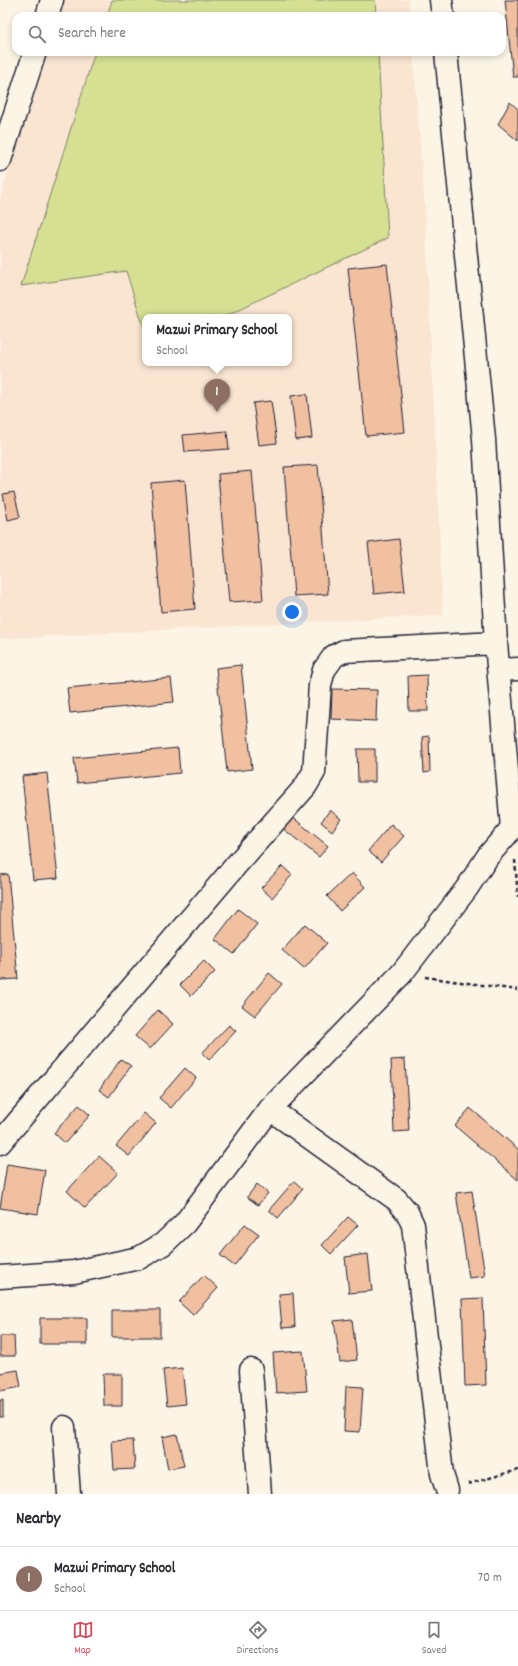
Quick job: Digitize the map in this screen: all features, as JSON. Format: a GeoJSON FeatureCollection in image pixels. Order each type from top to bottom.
{"type":"FeatureCollection","features":[{"type":"Feature","properties":{"kind":"street"},"geometry":{"type":"LineString","coordinates":[[48,12],[52,0]]}},
{"type":"Feature","properties":{"kind":"street"},"geometry":{"type":"LineString","coordinates":[[441,0],[442,12]]}},
{"type":"Feature","properties":{"kind":"street"},"geometry":{"type":"LineString","coordinates":[[0,160],[35,56]]}},
{"type":"Feature","properties":{"kind":"street"},"geometry":{"type":"LineString","coordinates":[[0,1277],[74,1272],[139,1258],[163,1244],[185,1223],[270,1109],[402,974],[467,888],[488,856],[512,828],[509,670],[496,643],[484,439],[446,56]]}},
{"type":"Feature","properties":{"kind":"street"},"geometry":{"type":"LineString","coordinates":[[0,1143],[237,864],[305,787],[314,772],[320,685],[324,670],[334,656],[344,651],[496,643]]}},
{"type":"Feature","properties":{"kind":"street"},"geometry":{"type":"LineString","coordinates":[[270,1109],[398,1200],[414,1225],[442,1474],[447,1490]]}},
{"type":"Feature","properties":{"kind":"street"},"geometry":{"type":"LineString","coordinates":[[250,1370],[260,1494]]}},
{"type":"Feature","properties":{"kind":"street"},"geometry":{"type":"LineString","coordinates":[[64,1428],[70,1494]]}},
{"type":"Feature","properties":{"kind":"path"},"geometry":{"type":"LineString","coordinates":[[512,828],[518,897]]}},
{"type":"Feature","properties":{"kind":"path"},"geometry":{"type":"LineString","coordinates":[[402,974],[518,990]]}},
{"type":"Feature","properties":{"kind":"path"},"geometry":{"type":"LineString","coordinates":[[447,1490],[518,1470]]}},
{"type":"Feature","properties":{"kind":"shaded area"},"geometry":{"type":"Polygon","coordinates":[[[60,0],[409,0],[410,12],[56,12],[60,0]]]}},
{"type":"Feature","properties":{"kind":"shaded area"},"geometry":{"type":"Polygon","coordinates":[[[43,56],[413,56],[425,209],[443,615],[0,639],[0,199],[43,56]]]}},
{"type":"Feature","properties":{"kind":"green space"},"geometry":{"type":"Polygon","coordinates":[[[112,0],[375,0],[376,12],[108,12],[112,0]]]}},
{"type":"Feature","properties":{"kind":"green space"},"geometry":{"type":"Polygon","coordinates":[[[94,56],[378,56],[388,238],[229,314],[142,314],[142,322],[126,271],[21,286],[94,56]]]}},
{"type":"Feature","properties":{"kind":"building"},"geometry":{"type":"Polygon","coordinates":[[[505,0],[518,0],[518,77],[513,77],[505,0]]]}},
{"type":"Feature","properties":{"kind":"building"},"geometry":{"type":"Polygon","coordinates":[[[510,102],[518,109],[518,141],[498,124],[510,102]]]}},
{"type":"Feature","properties":{"kind":"building"},"geometry":{"type":"Polygon","coordinates":[[[387,264],[405,432],[366,436],[348,268],[387,264]]]}},
{"type":"Feature","properties":{"kind":"building"},"geometry":{"type":"Polygon","coordinates":[[[307,394],[312,438],[296,440],[291,396],[307,394]]]}},
{"type":"Feature","properties":{"kind":"building"},"geometry":{"type":"Polygon","coordinates":[[[271,401],[277,443],[259,445],[253,403],[271,401]]]}},
{"type":"Feature","properties":{"kind":"building"},"geometry":{"type":"Polygon","coordinates":[[[227,431],[229,449],[185,452],[183,435],[227,431]]]}},
{"type":"Feature","properties":{"kind":"building"},"geometry":{"type":"Polygon","coordinates":[[[318,465],[328,594],[294,596],[284,467],[318,465]]]}},
{"type":"Feature","properties":{"kind":"building"},"geometry":{"type":"Polygon","coordinates":[[[252,471],[263,600],[229,602],[218,474],[252,471]]]}},
{"type":"Feature","properties":{"kind":"building"},"geometry":{"type":"Polygon","coordinates":[[[185,480],[195,609],[161,612],[151,483],[185,480]]]}},
{"type":"Feature","properties":{"kind":"building"},"geometry":{"type":"Polygon","coordinates":[[[14,492],[20,517],[8,520],[3,494],[14,492]]]}},
{"type":"Feature","properties":{"kind":"building"},"geometry":{"type":"Polygon","coordinates":[[[399,539],[405,591],[374,594],[368,543],[399,539]]]}},
{"type":"Feature","properties":{"kind":"building"},"geometry":{"type":"Polygon","coordinates":[[[241,665],[252,769],[227,772],[216,668],[241,665]]]}},
{"type":"Feature","properties":{"kind":"building"},"geometry":{"type":"Polygon","coordinates":[[[427,675],[428,711],[409,711],[408,676],[427,675]]]}},
{"type":"Feature","properties":{"kind":"building"},"geometry":{"type":"Polygon","coordinates":[[[171,678],[174,702],[70,713],[67,688],[171,678]]]}},
{"type":"Feature","properties":{"kind":"building"},"geometry":{"type":"Polygon","coordinates":[[[332,689],[377,690],[376,721],[331,719],[332,689]]]}},
{"type":"Feature","properties":{"kind":"building"},"geometry":{"type":"Polygon","coordinates":[[[429,736],[430,772],[424,773],[422,737],[429,736]]]}},
{"type":"Feature","properties":{"kind":"building"},"geometry":{"type":"Polygon","coordinates":[[[178,748],[180,773],[77,783],[74,758],[178,748]]]}},
{"type":"Feature","properties":{"kind":"building"},"geometry":{"type":"Polygon","coordinates":[[[357,749],[375,749],[375,782],[358,782],[357,749]]]}},
{"type":"Feature","properties":{"kind":"building"},"geometry":{"type":"Polygon","coordinates":[[[47,773],[58,878],[33,880],[22,776],[47,773]]]}},
{"type":"Feature","properties":{"kind":"building"},"geometry":{"type":"Polygon","coordinates":[[[330,810],[341,819],[332,831],[321,822],[330,810]]]}},
{"type":"Feature","properties":{"kind":"building"},"geometry":{"type":"Polygon","coordinates":[[[291,816],[328,846],[319,857],[282,828],[291,816]]]}},
{"type":"Feature","properties":{"kind":"building"},"geometry":{"type":"Polygon","coordinates":[[[391,824],[404,836],[381,862],[368,851],[391,824]]]}},
{"type":"Feature","properties":{"kind":"building"},"geometry":{"type":"Polygon","coordinates":[[[282,866],[292,875],[272,898],[261,888],[282,866]]]}},
{"type":"Feature","properties":{"kind":"building"},"geometry":{"type":"Polygon","coordinates":[[[352,873],[365,887],[340,911],[327,896],[352,873]]]}},
{"type":"Feature","properties":{"kind":"building"},"geometry":{"type":"Polygon","coordinates":[[[8,874],[18,979],[0,980],[0,875],[8,874]]]}},
{"type":"Feature","properties":{"kind":"building"},"geometry":{"type":"Polygon","coordinates":[[[238,909],[257,924],[234,954],[215,939],[238,909]]]}},
{"type":"Feature","properties":{"kind":"building"},"geometry":{"type":"Polygon","coordinates":[[[305,924],[327,943],[304,969],[282,950],[305,924]]]}},
{"type":"Feature","properties":{"kind":"building"},"geometry":{"type":"Polygon","coordinates":[[[204,961],[215,972],[191,996],[180,985],[204,961]]]}},
{"type":"Feature","properties":{"kind":"building"},"geometry":{"type":"Polygon","coordinates":[[[269,973],[282,984],[255,1016],[242,1006],[269,973]]]}},
{"type":"Feature","properties":{"kind":"building"},"geometry":{"type":"Polygon","coordinates":[[[158,1010],[173,1024],[150,1049],[135,1036],[158,1010]]]}},
{"type":"Feature","properties":{"kind":"building"},"geometry":{"type":"Polygon","coordinates":[[[229,1025],[236,1031],[209,1060],[202,1053],[229,1025]]]}},
{"type":"Feature","properties":{"kind":"building"},"geometry":{"type":"Polygon","coordinates":[[[121,1059],[131,1066],[109,1097],[99,1090],[121,1059]]]}},
{"type":"Feature","properties":{"kind":"building"},"geometry":{"type":"Polygon","coordinates":[[[405,1059],[409,1131],[394,1132],[391,1060],[405,1059]]]}},
{"type":"Feature","properties":{"kind":"building"},"geometry":{"type":"Polygon","coordinates":[[[185,1068],[196,1078],[171,1108],[159,1098],[185,1068]]]}},
{"type":"Feature","properties":{"kind":"building"},"geometry":{"type":"Polygon","coordinates":[[[79,1105],[90,1115],[65,1143],[54,1133],[79,1105]]]}},
{"type":"Feature","properties":{"kind":"building"},"geometry":{"type":"Polygon","coordinates":[[[470,1108],[518,1149],[518,1180],[455,1126],[470,1108]]]}},
{"type":"Feature","properties":{"kind":"building"},"geometry":{"type":"Polygon","coordinates":[[[144,1113],[156,1123],[129,1156],[116,1146],[144,1113]]]}},
{"type":"Feature","properties":{"kind":"building"},"geometry":{"type":"Polygon","coordinates":[[[99,1156],[118,1173],[85,1208],[67,1191],[99,1156]]]}},
{"type":"Feature","properties":{"kind":"building"},"geometry":{"type":"Polygon","coordinates":[[[7,1164],[45,1170],[38,1214],[0,1208],[7,1164]]]}},
{"type":"Feature","properties":{"kind":"building"},"geometry":{"type":"Polygon","coordinates":[[[294,1181],[303,1189],[278,1218],[269,1210],[294,1181]]]}},
{"type":"Feature","properties":{"kind":"building"},"geometry":{"type":"Polygon","coordinates":[[[257,1184],[268,1193],[258,1205],[247,1197],[257,1184]]]}},
{"type":"Feature","properties":{"kind":"building"},"geometry":{"type":"Polygon","coordinates":[[[472,1191],[485,1276],[469,1278],[456,1193],[472,1191]]]}},
{"type":"Feature","properties":{"kind":"building"},"geometry":{"type":"Polygon","coordinates":[[[348,1217],[358,1225],[331,1254],[322,1245],[348,1217]]]}},
{"type":"Feature","properties":{"kind":"building"},"geometry":{"type":"Polygon","coordinates":[[[245,1224],[259,1234],[234,1266],[220,1255],[245,1224]]]}},
{"type":"Feature","properties":{"kind":"building"},"geometry":{"type":"Polygon","coordinates":[[[368,1254],[372,1291],[349,1293],[345,1257],[368,1254]]]}},
{"type":"Feature","properties":{"kind":"building"},"geometry":{"type":"Polygon","coordinates":[[[204,1275],[218,1288],[193,1315],[179,1302],[204,1275]]]}},
{"type":"Feature","properties":{"kind":"building"},"geometry":{"type":"Polygon","coordinates":[[[293,1293],[295,1327],[282,1328],[279,1294],[293,1293]]]}},
{"type":"Feature","properties":{"kind":"building"},"geometry":{"type":"Polygon","coordinates":[[[483,1298],[486,1385],[465,1386],[462,1299],[483,1298]]]}},
{"type":"Feature","properties":{"kind":"building"},"geometry":{"type":"Polygon","coordinates":[[[112,1310],[160,1310],[160,1337],[112,1337],[112,1310]]]}},
{"type":"Feature","properties":{"kind":"building"},"geometry":{"type":"Polygon","coordinates":[[[40,1318],[87,1318],[87,1344],[40,1344],[40,1318]]]}},
{"type":"Feature","properties":{"kind":"building"},"geometry":{"type":"Polygon","coordinates":[[[352,1319],[357,1360],[340,1362],[334,1321],[352,1319]]]}},
{"type":"Feature","properties":{"kind":"building"},"geometry":{"type":"Polygon","coordinates":[[[0,1336],[14,1336],[15,1356],[0,1356],[0,1336]]]}},
{"type":"Feature","properties":{"kind":"building"},"geometry":{"type":"Polygon","coordinates":[[[303,1351],[307,1391],[276,1393],[273,1353],[303,1351]]]}},
{"type":"Feature","properties":{"kind":"building"},"geometry":{"type":"Polygon","coordinates":[[[182,1368],[186,1404],[167,1406],[163,1370],[182,1368]]]}},
{"type":"Feature","properties":{"kind":"building"},"geometry":{"type":"Polygon","coordinates":[[[18,1370],[21,1387],[0,1391],[0,1373],[18,1370]]]}},
{"type":"Feature","properties":{"kind":"building"},"geometry":{"type":"Polygon","coordinates":[[[103,1374],[122,1374],[122,1406],[104,1406],[103,1374]]]}},
{"type":"Feature","properties":{"kind":"building"},"geometry":{"type":"Polygon","coordinates":[[[346,1386],[363,1387],[360,1432],[344,1431],[346,1386]]]}},
{"type":"Feature","properties":{"kind":"building"},"geometry":{"type":"Polygon","coordinates":[[[0,1400],[3,1400],[3,1417],[0,1417],[0,1400]]]}},
{"type":"Feature","properties":{"kind":"building"},"geometry":{"type":"Polygon","coordinates":[[[177,1434],[184,1466],[168,1469],[162,1437],[177,1434]]]}},
{"type":"Feature","properties":{"kind":"building"},"geometry":{"type":"Polygon","coordinates":[[[133,1440],[135,1469],[114,1470],[112,1441],[133,1440]]]}},
{"type":"Feature","properties":{"kind":"place","name":"Mazwi Primary School"},"geometry":{"type":"Point","coordinates":[217,412]}}]}
